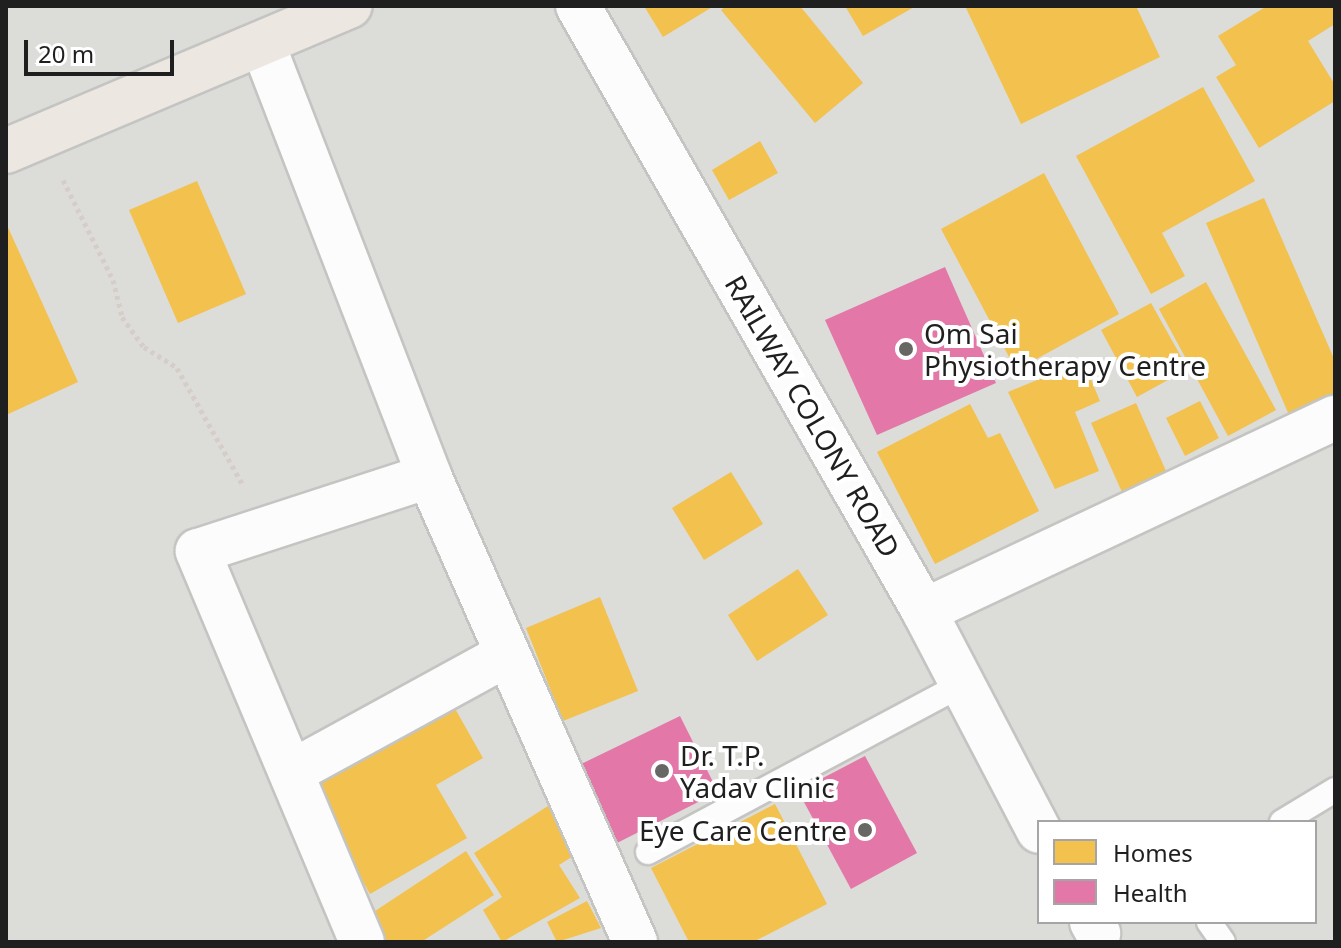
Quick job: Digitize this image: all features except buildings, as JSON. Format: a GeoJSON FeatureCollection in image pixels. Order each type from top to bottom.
{"type":"FeatureCollection","features":[{"type":"Feature","properties":{"kind":"highway"},"geometry":{"type":"LineString","coordinates":[[26,144],[350,6]]}},
{"type":"Feature","properties":{"kind":"street","name":"RAILWAY COLONY ROAD"},"geometry":{"type":"LineString","coordinates":[[578,6],[924,611],[1037,827]]}},
{"type":"Feature","properties":{"kind":"street"},"geometry":{"type":"LineString","coordinates":[[263,45],[429,476],[504,656],[635,942]]}},
{"type":"Feature","properties":{"kind":"street"},"geometry":{"type":"LineString","coordinates":[[924,611],[1335,418]]}},
{"type":"Feature","properties":{"kind":"street"},"geometry":{"type":"LineString","coordinates":[[362,942],[198,551],[429,476]]}},
{"type":"Feature","properties":{"kind":"street"},"geometry":{"type":"LineString","coordinates":[[292,772],[504,656]]}},
{"type":"Feature","properties":{"kind":"lane"},"geometry":{"type":"LineString","coordinates":[[648,852],[961,685]]}},
{"type":"Feature","properties":{"kind":"lane"},"geometry":{"type":"LineString","coordinates":[[1285,820],[1335,790]]}},
{"type":"Feature","properties":{"kind":"lane"},"geometry":{"type":"LineString","coordinates":[[1210,924],[1223,942]]}},
{"type":"Feature","properties":{"kind":"path"},"geometry":{"type":"LineString","coordinates":[[26,144],[113,280],[122,317],[144,347],[177,368],[206,410],[260,531]]}},
{"type":"Feature","properties":{"kind":"shaded area"},"geometry":{"type":"Polygon","coordinates":[[[6,6],[1335,6],[1335,942],[6,942],[6,6]]]}},
{"type":"Feature","properties":{"kind":"place","name":"Om Sai Physiotherapy Centre"},"geometry":{"type":"Point","coordinates":[906,349]}},
{"type":"Feature","properties":{"kind":"place","name":"Dr. T.P. Yadav Clinic"},"geometry":{"type":"Point","coordinates":[662,771]}},
{"type":"Feature","properties":{"kind":"place","name":"Eye Care Centre"},"geometry":{"type":"Point","coordinates":[865,830]}}]}
